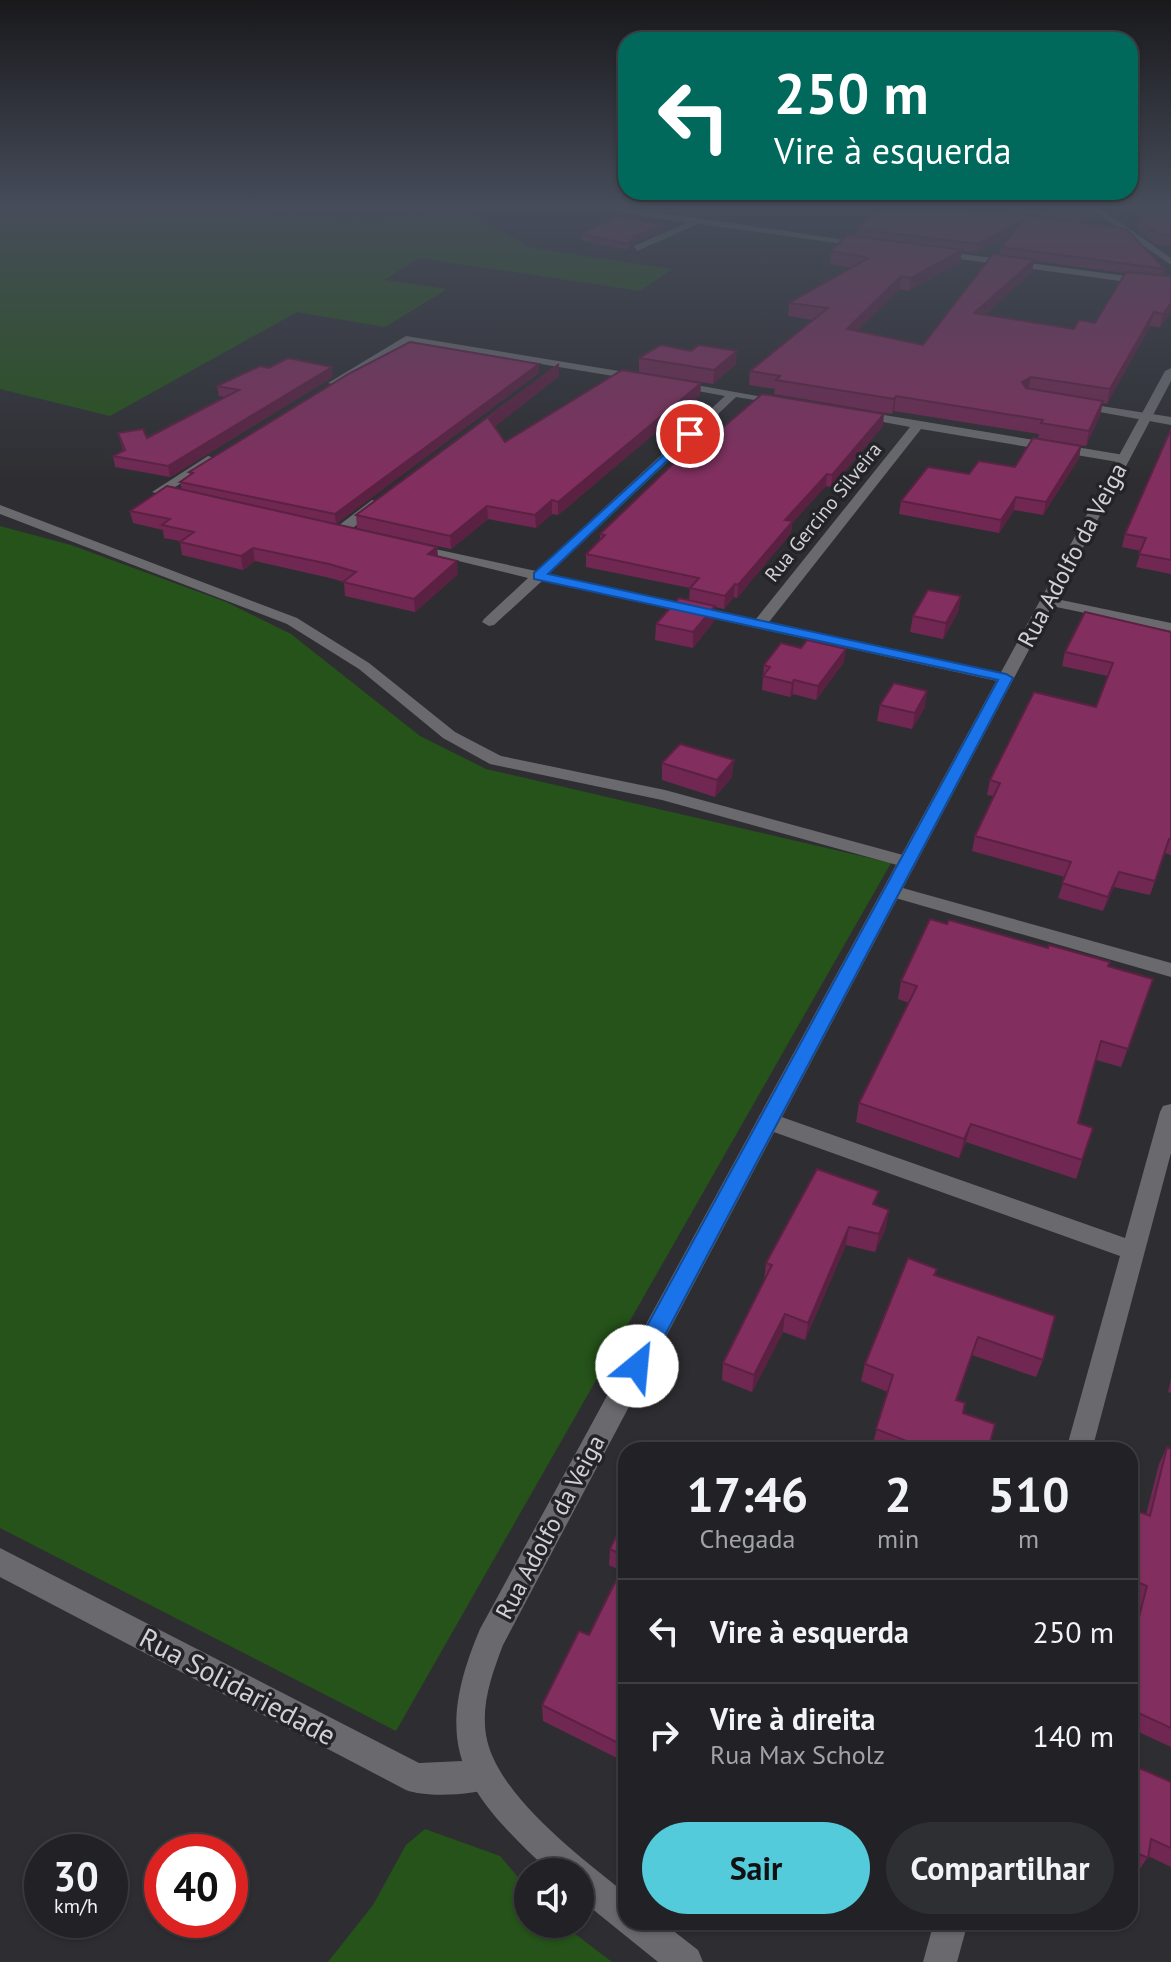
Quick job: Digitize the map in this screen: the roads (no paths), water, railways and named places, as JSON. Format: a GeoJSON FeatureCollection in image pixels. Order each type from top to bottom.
{"type":"FeatureCollection","features":[{"type":"Feature","properties":{"kind":"street"},"geometry":{"type":"LineString","coordinates":[[327,387],[406,339],[794,404]]}},
{"type":"Feature","properties":{"kind":"street"},"geometry":{"type":"LineString","coordinates":[[549,374],[561,365]]}},
{"type":"Feature","properties":{"kind":"street","name":"Rua Adolfo da Veiga"},"geometry":{"type":"LineString","coordinates":[[559,1858],[518,1819],[485,1776],[472,1745],[470,1713],[476,1678],[490,1639],[1171,371]]}},
{"type":"Feature","properties":{"kind":"street"},"geometry":{"type":"LineString","coordinates":[[489,622],[733,394]]}},
{"type":"Feature","properties":{"kind":"street"},"geometry":{"type":"LineString","coordinates":[[1056,402],[1171,421]]}},
{"type":"Feature","properties":{"kind":"street"},"geometry":{"type":"LineString","coordinates":[[841,412],[1124,459]]}},
{"type":"Feature","properties":{"kind":"street","name":"Rua Gercino Silveira"},"geometry":{"type":"LineString","coordinates":[[760,624],[918,425]]}},
{"type":"Feature","properties":{"kind":"street"},"geometry":{"type":"LineString","coordinates":[[165,494],[223,452]]}},
{"type":"Feature","properties":{"kind":"street"},"geometry":{"type":"LineString","coordinates":[[339,532],[388,495]]}},
{"type":"Feature","properties":{"kind":"street"},"geometry":{"type":"LineString","coordinates":[[0,509],[292,621],[364,666],[449,735],[496,760],[665,795],[908,862]]}},
{"type":"Feature","properties":{"kind":"street"},"geometry":{"type":"LineString","coordinates":[[401,546],[1006,678]]}},
{"type":"Feature","properties":{"kind":"street"},"geometry":{"type":"LineString","coordinates":[[1047,601],[1171,627]]}},
{"type":"Feature","properties":{"kind":"street"},"geometry":{"type":"LineString","coordinates":[[892,891],[1171,970]]}},
{"type":"Feature","properties":{"kind":"street"},"geometry":{"type":"LineString","coordinates":[[1081,1442],[1171,1112]]}},
{"type":"Feature","properties":{"kind":"street"},"geometry":{"type":"LineString","coordinates":[[768,1121],[1133,1251]]}},
{"type":"Feature","properties":{"kind":"street","name":"Rua Solidariedade"},"geometry":{"type":"LineString","coordinates":[[0,1562],[417,1779],[485,1776]]}},
{"type":"Feature","properties":{"kind":"street"},"geometry":{"type":"LineString","coordinates":[[594,1890],[618,1909]]}},
{"type":"Feature","properties":{"kind":"street"},"geometry":{"type":"LineString","coordinates":[[644,1930],[686,1962]]}},
{"type":"Feature","properties":{"kind":"street"},"geometry":{"type":"LineString","coordinates":[[940,1962],[949,1930]]}}]}
